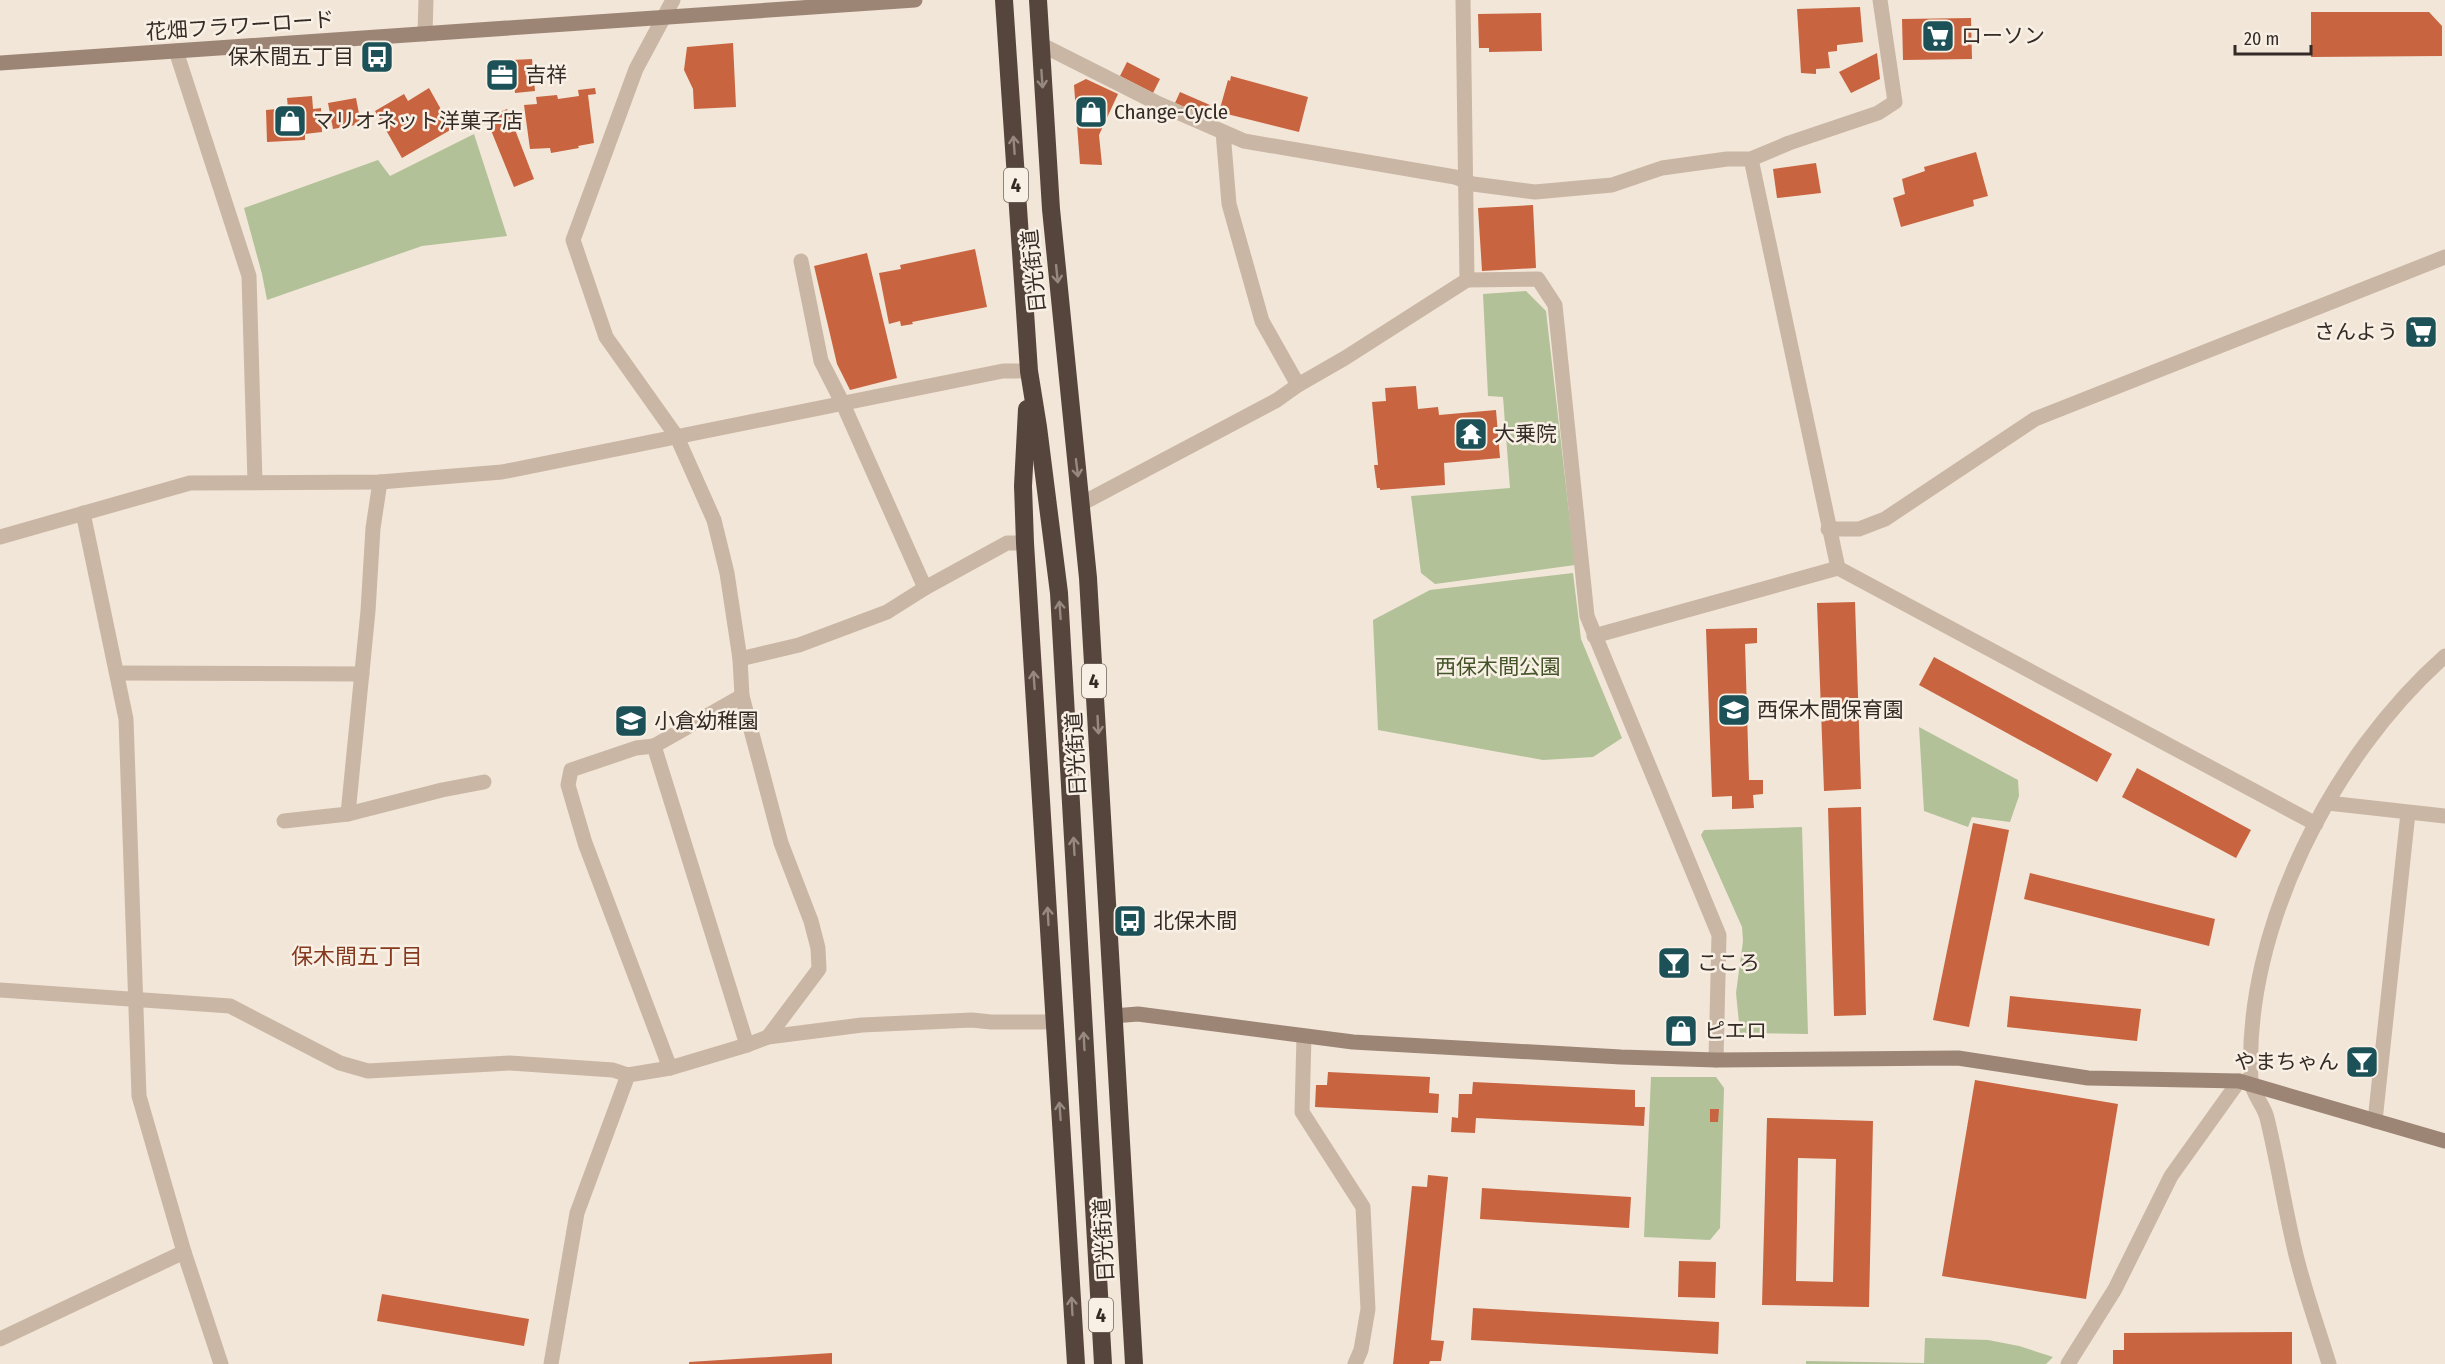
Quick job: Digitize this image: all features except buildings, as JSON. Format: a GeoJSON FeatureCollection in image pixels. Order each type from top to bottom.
{"type":"FeatureCollection","features":[{"type":"Feature","properties":{"kind":"highway","name":"日光街道"},"geometry":{"type":"LineString","coordinates":[[1004,0],[1029,371],[1040,438],[1059,593],[1103,1364]]}},
{"type":"Feature","properties":{"kind":"highway","name":"日光街道"},"geometry":{"type":"LineString","coordinates":[[1038,0],[1051,210],[1081,504],[1097,713],[1134,1364]]}},
{"type":"Feature","properties":{"kind":"highway","name":"4"},"geometry":{"type":"LineString","coordinates":[[1029,371],[1023,486],[1025,543],[1076,1364]]}},
{"type":"Feature","properties":{"kind":"street"},"geometry":{"type":"LineString","coordinates":[[425,34],[426,0]]}},
{"type":"Feature","properties":{"kind":"street"},"geometry":{"type":"LineString","coordinates":[[673,0],[636,69],[573,240],[606,338],[677,437],[714,520],[727,573],[740,659],[742,696],[781,843],[811,921],[818,948],[819,969],[768,1037]]}},
{"type":"Feature","properties":{"kind":"street","name":"花畑フラワーロード"},"geometry":{"type":"LineString","coordinates":[[0,63],[915,0]]}},
{"type":"Feature","properties":{"kind":"street"},"geometry":{"type":"LineString","coordinates":[[1462,0],[1467,280]]}},
{"type":"Feature","properties":{"kind":"street"},"geometry":{"type":"LineString","coordinates":[[1040,44],[1155,102],[1244,141],[1455,177],[1473,184],[1535,192],[1612,185],[1662,168],[1727,159],[1752,159],[1789,143],[1878,113],[1895,102],[1880,0]]}},
{"type":"Feature","properties":{"kind":"street"},"geometry":{"type":"LineString","coordinates":[[176,51],[249,276],[255,482]]}},
{"type":"Feature","properties":{"kind":"street"},"geometry":{"type":"LineString","coordinates":[[1223,132],[1229,204],[1262,321],[1298,385]]}},
{"type":"Feature","properties":{"kind":"street"},"geometry":{"type":"LineString","coordinates":[[1752,159],[1828,529],[1839,568]]}},
{"type":"Feature","properties":{"kind":"street"},"geometry":{"type":"LineString","coordinates":[[1828,529],[1858,530],[1886,519],[2035,419],[2445,257]]}},
{"type":"Feature","properties":{"kind":"street"},"geometry":{"type":"LineString","coordinates":[[801,261],[821,361],[843,404],[925,588]]}},
{"type":"Feature","properties":{"kind":"street"},"geometry":{"type":"LineString","coordinates":[[1081,504],[1277,400],[1467,280],[1538,279],[1555,305],[1587,616],[1719,935],[1716,1060]]}},
{"type":"Feature","properties":{"kind":"street"},"geometry":{"type":"LineString","coordinates":[[0,537],[190,483],[380,482],[502,472],[1003,371],[1029,371]]}},
{"type":"Feature","properties":{"kind":"street"},"geometry":{"type":"LineString","coordinates":[[348,814],[373,528],[380,482]]}},
{"type":"Feature","properties":{"kind":"street"},"geometry":{"type":"LineString","coordinates":[[82,513],[126,719],[139,1096],[184,1252],[221,1364]]}},
{"type":"Feature","properties":{"kind":"street"},"geometry":{"type":"LineString","coordinates":[[740,659],[779,651],[887,612],[925,588],[1007,543],[1025,543]]}},
{"type":"Feature","properties":{"kind":"street"},"geometry":{"type":"LineString","coordinates":[[1594,636],[1839,568],[2316,824]]}},
{"type":"Feature","properties":{"kind":"street"},"geometry":{"type":"LineString","coordinates":[[2068,1364],[2115,1289],[2171,1176],[2245,1082],[2260,971],[2271,930],[2287,885],[2316,824],[2383,722],[2445,656]]}},
{"type":"Feature","properties":{"kind":"street"},"geometry":{"type":"LineString","coordinates":[[117,673],[362,674]]}},
{"type":"Feature","properties":{"kind":"street"},"geometry":{"type":"LineString","coordinates":[[670,1068],[585,843],[568,785],[572,770],[636,748],[654,746],[742,696]]}},
{"type":"Feature","properties":{"kind":"street"},"geometry":{"type":"LineString","coordinates":[[654,746],[747,1045]]}},
{"type":"Feature","properties":{"kind":"street"},"geometry":{"type":"LineString","coordinates":[[284,821],[348,814],[442,790],[484,783]]}},
{"type":"Feature","properties":{"kind":"street"},"geometry":{"type":"LineString","coordinates":[[2328,803],[2445,816]]}},
{"type":"Feature","properties":{"kind":"street"},"geometry":{"type":"LineString","coordinates":[[2375,1121],[2408,813]]}},
{"type":"Feature","properties":{"kind":"street"},"geometry":{"type":"LineString","coordinates":[[0,990],[230,1006],[340,1063],[368,1071],[510,1063],[613,1070],[628,1075],[670,1068],[768,1037],[862,1025],[972,1020],[1055,1022]]}},
{"type":"Feature","properties":{"kind":"street"},"geometry":{"type":"LineString","coordinates":[[1113,1016],[1138,1014],[1353,1042],[1716,1060],[1958,1058],[2088,1078],[2245,1082],[2445,1141]]}},
{"type":"Feature","properties":{"kind":"street"},"geometry":{"type":"LineString","coordinates":[[1304,1036],[1302,1112],[1363,1207],[1368,1309],[1361,1350],[1355,1364]]}},
{"type":"Feature","properties":{"kind":"street"},"geometry":{"type":"LineString","coordinates":[[551,1364],[577,1213],[628,1075]]}},
{"type":"Feature","properties":{"kind":"street"},"geometry":{"type":"LineString","coordinates":[[2245,1082],[2266,1114],[2296,1256],[2329,1364]]}},
{"type":"Feature","properties":{"kind":"street"},"geometry":{"type":"LineString","coordinates":[[0,1339],[184,1252]]}},
{"type":"Feature","properties":{"kind":"green space"},"geometry":{"type":"Polygon","coordinates":[[[474,134],[507,236],[422,246],[267,300],[244,208],[378,160],[390,176],[474,134]]]}},
{"type":"Feature","properties":{"kind":"green space"},"geometry":{"type":"Polygon","coordinates":[[[1526,291],[1546,311],[1575,565],[1435,584],[1421,573],[1411,496],[1510,488],[1503,397],[1488,396],[1483,294],[1526,291]]]}},
{"type":"Feature","properties":{"kind":"green space","name":"西保木間公園"},"geometry":{"type":"Polygon","coordinates":[[[1573,573],[1581,639],[1622,738],[1593,757],[1543,760],[1378,730],[1373,620],[1430,590],[1573,573]]]}},
{"type":"Feature","properties":{"kind":"green space"},"geometry":{"type":"Polygon","coordinates":[[[1919,727],[2018,780],[2019,796],[2010,822],[1972,817],[1968,827],[1924,811],[1919,727]]]}},
{"type":"Feature","properties":{"kind":"green space"},"geometry":{"type":"Polygon","coordinates":[[[1802,827],[1808,1034],[1740,1033],[1736,993],[1743,941],[1742,927],[1701,835],[1704,830],[1802,827]]]}},
{"type":"Feature","properties":{"kind":"green space"},"geometry":{"type":"Polygon","coordinates":[[[1651,1077],[1716,1077],[1724,1088],[1720,1228],[1710,1240],[1644,1237],[1651,1077]]]}},
{"type":"Feature","properties":{"kind":"green space"},"geometry":{"type":"Polygon","coordinates":[[[1925,1338],[1988,1340],[2019,1346],[2053,1357],[2046,1364],[1806,1364],[1806,1361],[1924,1363],[1925,1338]]]}},
{"type":"Feature","properties":{"kind":"place","name":"ローソン"},"geometry":{"type":"Point","coordinates":[1938,36]}},
{"type":"Feature","properties":{"kind":"place","name":"保木間五丁目"},"geometry":{"type":"Point","coordinates":[377,57]}},
{"type":"Feature","properties":{"kind":"place","name":"吉祥"},"geometry":{"type":"Point","coordinates":[502,75]}},
{"type":"Feature","properties":{"kind":"place","name":"Change-Cycle"},"geometry":{"type":"Point","coordinates":[1091,112]}},
{"type":"Feature","properties":{"kind":"place","name":"マリオネット洋菓子店"},"geometry":{"type":"Point","coordinates":[290,121]}},
{"type":"Feature","properties":{"kind":"place","name":"さんよう"},"geometry":{"type":"Point","coordinates":[2421,332]}},
{"type":"Feature","properties":{"kind":"place","name":"大乗院"},"geometry":{"type":"Point","coordinates":[1471,434]}},
{"type":"Feature","properties":{"kind":"place","name":"西保木間保育園"},"geometry":{"type":"Point","coordinates":[1734,710]}},
{"type":"Feature","properties":{"kind":"place","name":"小倉幼稚園"},"geometry":{"type":"Point","coordinates":[631,721]}},
{"type":"Feature","properties":{"kind":"place","name":"北保木間"},"geometry":{"type":"Point","coordinates":[1130,921]}},
{"type":"Feature","properties":{"kind":"place","name":"こころ"},"geometry":{"type":"Point","coordinates":[1674,963]}},
{"type":"Feature","properties":{"kind":"place","name":"ピエロ"},"geometry":{"type":"Point","coordinates":[1681,1031]}},
{"type":"Feature","properties":{"kind":"place","name":"やまちゃん"},"geometry":{"type":"Point","coordinates":[2362,1062]}},
{"type":"Feature","properties":{"kind":"district","name":"保木間五丁目"},"geometry":{"type":"Point","coordinates":[357,956]}}]}
